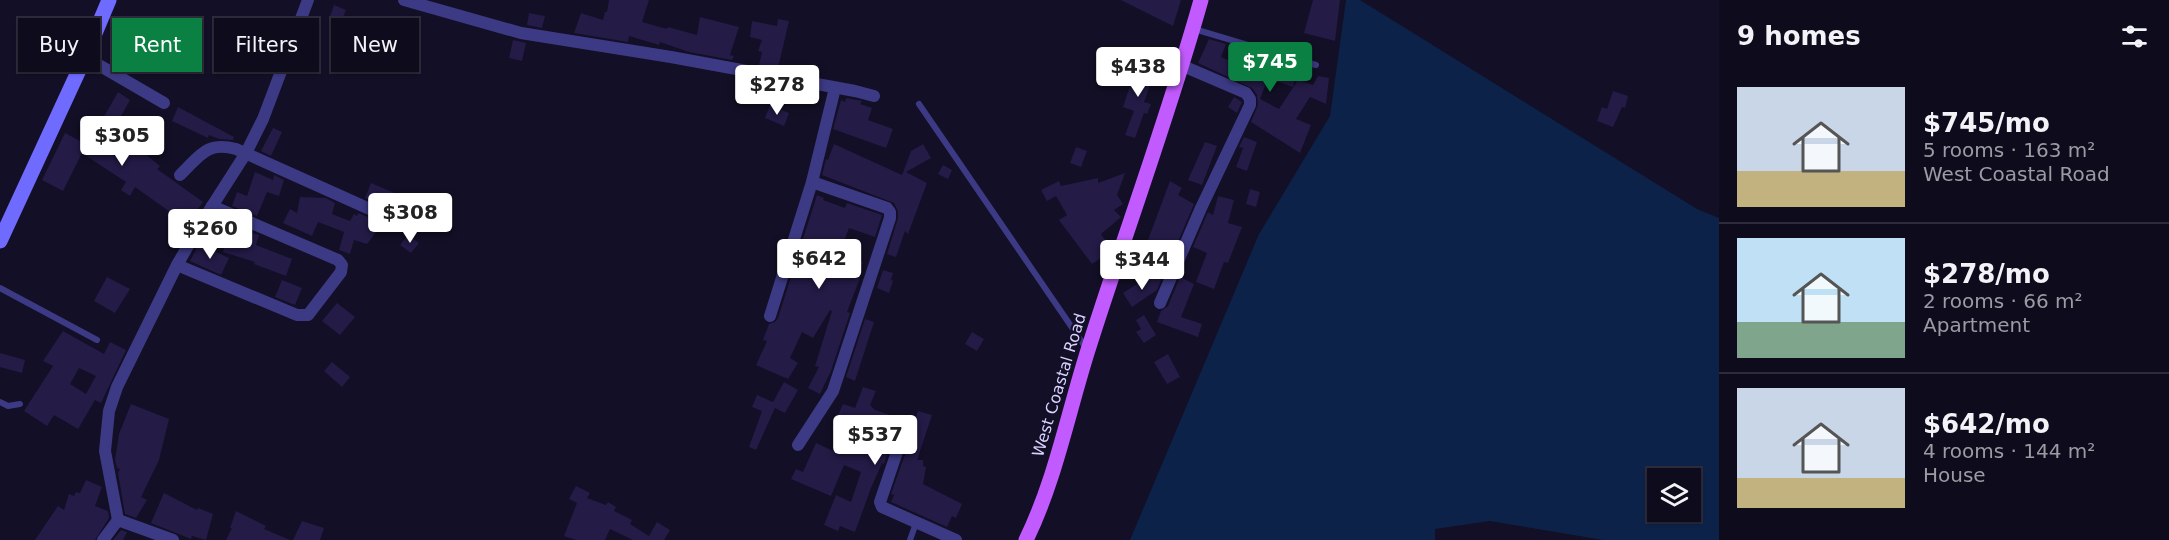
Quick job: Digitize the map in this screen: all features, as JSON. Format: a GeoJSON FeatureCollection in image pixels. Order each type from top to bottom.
{"type":"FeatureCollection","features":[{"type":"Feature","properties":{"kind":"main road","name":"West Coastal Road"},"geometry":{"type":"LineString","coordinates":[[1026,540],[1059,450],[1088,351],[1183,66],[1201,0]]}},
{"type":"Feature","properties":{"kind":"street"},"geometry":{"type":"LineString","coordinates":[[100,21],[109,0]]}},
{"type":"Feature","properties":{"kind":"street"},"geometry":{"type":"LineString","coordinates":[[103,540],[118,520],[105,451],[109,411],[117,387],[177,265],[246,153],[263,119],[308,0]]}},
{"type":"Feature","properties":{"kind":"street"},"geometry":{"type":"LineString","coordinates":[[404,0],[520,33],[671,57],[874,96]]}},
{"type":"Feature","properties":{"kind":"street"},"geometry":{"type":"LineString","coordinates":[[100,66],[164,103]]}},
{"type":"Feature","properties":{"kind":"street"},"geometry":{"type":"LineString","coordinates":[[1160,303],[1201,208],[1250,105],[1250,99],[1246,93],[1183,66]]}},
{"type":"Feature","properties":{"kind":"street"},"geometry":{"type":"LineString","coordinates":[[0,239],[78,72]]}},
{"type":"Feature","properties":{"kind":"street"},"geometry":{"type":"LineString","coordinates":[[770,316],[812,182],[835,88]]}},
{"type":"Feature","properties":{"kind":"street"},"geometry":{"type":"LineString","coordinates":[[180,175],[208,149],[222,145],[246,153],[383,215]]}},
{"type":"Feature","properties":{"kind":"street"},"geometry":{"type":"LineString","coordinates":[[798,445],[833,391],[890,218],[887,208],[812,182]]}},
{"type":"Feature","properties":{"kind":"street"},"geometry":{"type":"LineString","coordinates":[[177,265],[297,315],[308,315],[340,272],[342,265],[338,260],[212,206]]}},
{"type":"Feature","properties":{"kind":"street"},"geometry":{"type":"LineString","coordinates":[[903,434],[880,502],[882,507],[956,540]]}},
{"type":"Feature","properties":{"kind":"street"},"geometry":{"type":"LineString","coordinates":[[118,520],[165,538]]}},
{"type":"Feature","properties":{"kind":"lane"},"geometry":{"type":"LineString","coordinates":[[1193,28],[1316,65]]}},
{"type":"Feature","properties":{"kind":"lane"},"geometry":{"type":"LineString","coordinates":[[919,104],[1088,351]]}},
{"type":"Feature","properties":{"kind":"lane"},"geometry":{"type":"LineString","coordinates":[[0,288],[97,340]]}},
{"type":"Feature","properties":{"kind":"lane"},"geometry":{"type":"LineString","coordinates":[[0,402],[8,406],[20,404]]}},
{"type":"Feature","properties":{"kind":"lane"},"geometry":{"type":"LineString","coordinates":[[910,540],[916,523]]}},
{"type":"Feature","properties":{"kind":"water"},"geometry":{"type":"Polygon","coordinates":[[[1346,0],[1360,0],[1697,209],[1719,218],[1719,540],[1603,540],[1490,521],[1435,529],[1435,540],[1130,540],[1259,234],[1330,116],[1346,0]]]}},
{"type":"Feature","properties":{"kind":"building"},"geometry":{"type":"Polygon","coordinates":[[[609,0],[649,0],[642,22],[667,29],[668,27],[697,35],[700,17],[739,27],[730,55],[734,56],[732,60],[689,52],[660,42],[659,45],[629,36],[628,42],[574,33],[581,13],[603,20],[609,0]]]}},
{"type":"Feature","properties":{"kind":"building"},"geometry":{"type":"Polygon","coordinates":[[[1121,0],[1181,0],[1173,26],[1121,0]]]}},
{"type":"Feature","properties":{"kind":"building"},"geometry":{"type":"Polygon","coordinates":[[[1313,0],[1340,0],[1335,41],[1304,33],[1313,0]]]}},
{"type":"Feature","properties":{"kind":"building"},"geometry":{"type":"Polygon","coordinates":[[[334,5],[346,10],[343,18],[329,19],[334,5]]]}},
{"type":"Feature","properties":{"kind":"building"},"geometry":{"type":"Polygon","coordinates":[[[529,13],[545,16],[542,28],[527,25],[529,13]]]}},
{"type":"Feature","properties":{"kind":"building"},"geometry":{"type":"Polygon","coordinates":[[[778,19],[789,21],[778,68],[759,65],[762,52],[758,51],[762,40],[750,37],[752,21],[777,26],[778,19]]]}},
{"type":"Feature","properties":{"kind":"building"},"geometry":{"type":"Polygon","coordinates":[[[1209,39],[1226,44],[1221,57],[1248,69],[1255,52],[1278,63],[1277,65],[1296,76],[1293,87],[1268,78],[1260,99],[1279,109],[1298,80],[1313,85],[1318,76],[1329,78],[1326,104],[1310,97],[1296,119],[1311,125],[1300,153],[1251,122],[1258,105],[1257,95],[1252,88],[1198,63],[1209,39]]]}},
{"type":"Feature","properties":{"kind":"building"},"geometry":{"type":"Polygon","coordinates":[[[513,40],[526,43],[522,61],[509,58],[513,40]]]}},
{"type":"Feature","properties":{"kind":"building"},"geometry":{"type":"Polygon","coordinates":[[[1155,53],[1167,57],[1162,71],[1150,67],[1155,53]]]}},
{"type":"Feature","properties":{"kind":"building"},"geometry":{"type":"Polygon","coordinates":[[[1137,65],[1155,71],[1144,102],[1151,104],[1147,114],[1144,113],[1135,138],[1125,135],[1134,111],[1123,107],[1137,65]]]}},
{"type":"Feature","properties":{"kind":"building"},"geometry":{"type":"Polygon","coordinates":[[[1613,91],[1628,96],[1625,108],[1622,107],[1613,127],[1597,121],[1602,107],[1607,109],[1613,91]]]}},
{"type":"Feature","properties":{"kind":"building"},"geometry":{"type":"Polygon","coordinates":[[[118,92],[130,100],[103,148],[124,163],[133,144],[160,166],[157,169],[203,202],[187,224],[135,187],[130,196],[121,190],[126,182],[82,153],[63,191],[42,180],[65,133],[88,145],[118,92]]]}},
{"type":"Feature","properties":{"kind":"building"},"geometry":{"type":"Polygon","coordinates":[[[1234,97],[1242,102],[1237,113],[1228,107],[1234,97]]]}},
{"type":"Feature","properties":{"kind":"building"},"geometry":{"type":"Polygon","coordinates":[[[846,98],[862,101],[860,104],[872,108],[868,120],[893,129],[886,148],[833,129],[841,100],[845,102],[846,98]]]}},
{"type":"Feature","properties":{"kind":"building"},"geometry":{"type":"Polygon","coordinates":[[[770,105],[789,113],[784,126],[765,118],[770,105]]]}},
{"type":"Feature","properties":{"kind":"building"},"geometry":{"type":"Polygon","coordinates":[[[178,107],[234,137],[233,140],[219,139],[209,135],[208,138],[172,121],[178,107]]]}},
{"type":"Feature","properties":{"kind":"building"},"geometry":{"type":"Polygon","coordinates":[[[273,128],[282,132],[271,156],[261,151],[273,128]]]}},
{"type":"Feature","properties":{"kind":"building"},"geometry":{"type":"Polygon","coordinates":[[[1244,137],[1257,142],[1247,171],[1236,167],[1243,148],[1239,147],[1244,137]]]}},
{"type":"Feature","properties":{"kind":"building"},"geometry":{"type":"Polygon","coordinates":[[[1205,142],[1217,146],[1202,185],[1188,180],[1205,142]]]}},
{"type":"Feature","properties":{"kind":"building"},"geometry":{"type":"Polygon","coordinates":[[[834,144],[902,175],[911,151],[923,144],[931,158],[906,172],[927,183],[908,234],[905,231],[896,257],[887,254],[898,218],[898,211],[894,203],[822,175],[826,159],[828,160],[834,144]]]}},
{"type":"Feature","properties":{"kind":"building"},"geometry":{"type":"Polygon","coordinates":[[[1076,147],[1087,151],[1081,167],[1070,163],[1076,147]]]}},
{"type":"Feature","properties":{"kind":"building"},"geometry":{"type":"Polygon","coordinates":[[[943,165],[952,170],[948,179],[938,174],[943,165]]]}},
{"type":"Feature","properties":{"kind":"building"},"geometry":{"type":"Polygon","coordinates":[[[255,172],[273,180],[274,175],[284,180],[279,196],[267,192],[257,216],[232,206],[237,192],[247,196],[255,172]]]}},
{"type":"Feature","properties":{"kind":"building"},"geometry":{"type":"Polygon","coordinates":[[[1125,173],[1117,195],[1123,204],[1114,210],[1121,217],[1101,234],[1111,249],[1110,252],[1092,264],[1059,220],[1067,215],[1056,196],[1047,201],[1041,190],[1059,181],[1061,186],[1098,178],[1098,183],[1125,173]]]}},
{"type":"Feature","properties":{"kind":"building"},"geometry":{"type":"Polygon","coordinates":[[[1170,181],[1182,188],[1178,195],[1194,204],[1174,251],[1166,247],[1161,263],[1142,256],[1170,181]]]}},
{"type":"Feature","properties":{"kind":"building"},"geometry":{"type":"Polygon","coordinates":[[[371,183],[406,198],[398,214],[391,213],[386,207],[365,198],[371,183]]]}},
{"type":"Feature","properties":{"kind":"building"},"geometry":{"type":"Polygon","coordinates":[[[1250,189],[1260,192],[1256,207],[1246,204],[1250,189]]]}},
{"type":"Feature","properties":{"kind":"building"},"geometry":{"type":"Polygon","coordinates":[[[817,195],[824,198],[823,200],[845,208],[847,203],[882,215],[875,237],[849,228],[839,254],[863,262],[857,277],[860,278],[847,312],[850,313],[831,371],[820,394],[808,388],[819,367],[815,366],[832,311],[830,310],[813,338],[802,332],[790,358],[798,363],[788,379],[756,365],[767,341],[763,340],[769,324],[778,318],[817,195]]]}},
{"type":"Feature","properties":{"kind":"building"},"geometry":{"type":"Polygon","coordinates":[[[1218,196],[1234,200],[1228,223],[1242,227],[1228,263],[1224,262],[1214,289],[1196,282],[1207,253],[1193,247],[1208,212],[1213,215],[1218,196]]]}},
{"type":"Feature","properties":{"kind":"building"},"geometry":{"type":"Polygon","coordinates":[[[300,197],[326,198],[335,203],[332,214],[350,221],[354,214],[357,216],[358,213],[383,223],[367,244],[354,240],[350,254],[339,250],[344,232],[318,222],[312,236],[283,223],[290,209],[297,213],[300,197]]]}},
{"type":"Feature","properties":{"kind":"building"},"geometry":{"type":"Polygon","coordinates":[[[230,227],[259,235],[256,245],[292,259],[286,276],[254,264],[255,262],[223,252],[230,227]]]}},
{"type":"Feature","properties":{"kind":"building"},"geometry":{"type":"Polygon","coordinates":[[[408,235],[419,243],[411,253],[400,245],[408,235]]]}},
{"type":"Feature","properties":{"kind":"building"},"geometry":{"type":"Polygon","coordinates":[[[199,244],[229,258],[221,275],[190,261],[199,244]]]}},
{"type":"Feature","properties":{"kind":"building"},"geometry":{"type":"Polygon","coordinates":[[[883,270],[893,273],[889,293],[877,288],[883,270]]]}},
{"type":"Feature","properties":{"kind":"building"},"geometry":{"type":"Polygon","coordinates":[[[1149,275],[1161,280],[1157,290],[1132,307],[1123,293],[1137,284],[1142,292],[1149,275]]]}},
{"type":"Feature","properties":{"kind":"building"},"geometry":{"type":"Polygon","coordinates":[[[107,277],[130,289],[115,313],[94,301],[107,277]]]}},
{"type":"Feature","properties":{"kind":"building"},"geometry":{"type":"Polygon","coordinates":[[[1180,277],[1194,284],[1181,317],[1202,324],[1198,337],[1157,322],[1161,311],[1168,306],[1180,277]]]}},
{"type":"Feature","properties":{"kind":"building"},"geometry":{"type":"Polygon","coordinates":[[[282,280],[302,288],[295,305],[275,297],[282,280]]]}},
{"type":"Feature","properties":{"kind":"building"},"geometry":{"type":"Polygon","coordinates":[[[337,303],[355,317],[340,335],[322,321],[337,303]]]}},
{"type":"Feature","properties":{"kind":"building"},"geometry":{"type":"Polygon","coordinates":[[[1144,315],[1156,335],[1144,343],[1136,332],[1141,329],[1136,320],[1144,315]]]}},
{"type":"Feature","properties":{"kind":"building"},"geometry":{"type":"Polygon","coordinates":[[[865,319],[874,322],[855,381],[846,377],[865,319]]]}},
{"type":"Feature","properties":{"kind":"building"},"geometry":{"type":"Polygon","coordinates":[[[63,331],[104,354],[110,342],[126,350],[101,403],[95,400],[78,429],[54,415],[47,426],[24,411],[53,366],[43,361],[63,331]],[[79,368],[70,384],[86,394],[96,376],[79,368]]]}},
{"type":"Feature","properties":{"kind":"building"},"geometry":{"type":"Polygon","coordinates":[[[972,332],[984,339],[977,351],[965,344],[972,332]]]}},
{"type":"Feature","properties":{"kind":"building"},"geometry":{"type":"Polygon","coordinates":[[[0,353],[25,360],[22,373],[0,367],[0,353]]]}},
{"type":"Feature","properties":{"kind":"building"},"geometry":{"type":"Polygon","coordinates":[[[1168,354],[1180,377],[1167,384],[1154,362],[1168,354]]]}},
{"type":"Feature","properties":{"kind":"building"},"geometry":{"type":"Polygon","coordinates":[[[332,362],[350,377],[342,387],[324,371],[332,362]]]}},
{"type":"Feature","properties":{"kind":"building"},"geometry":{"type":"Polygon","coordinates":[[[784,382],[798,390],[785,413],[775,408],[756,450],[749,447],[762,411],[752,407],[757,395],[773,402],[784,382]]]}},
{"type":"Feature","properties":{"kind":"building"},"geometry":{"type":"Polygon","coordinates":[[[863,387],[876,391],[870,405],[875,410],[914,423],[918,411],[932,415],[917,460],[923,460],[923,466],[926,467],[923,484],[962,504],[956,518],[952,516],[947,527],[891,502],[894,495],[891,494],[913,439],[910,438],[910,429],[905,426],[898,427],[895,433],[892,432],[883,454],[887,455],[884,464],[882,463],[871,488],[855,532],[840,526],[838,531],[824,525],[836,495],[851,502],[861,472],[844,465],[831,496],[791,479],[796,469],[803,472],[816,443],[842,455],[849,436],[832,429],[843,404],[855,408],[863,387]]]}},
{"type":"Feature","properties":{"kind":"building"},"geometry":{"type":"Polygon","coordinates":[[[131,404],[169,419],[159,460],[141,497],[147,500],[136,518],[125,514],[118,473],[120,469],[117,468],[115,460],[119,434],[131,404]]]}},
{"type":"Feature","properties":{"kind":"building"},"geometry":{"type":"Polygon","coordinates":[[[86,480],[102,487],[95,506],[108,511],[109,518],[95,540],[35,540],[58,506],[64,510],[69,494],[74,496],[76,492],[80,493],[86,480]]]}},
{"type":"Feature","properties":{"kind":"building"},"geometry":{"type":"Polygon","coordinates":[[[576,486],[590,493],[587,498],[606,505],[608,502],[616,507],[614,511],[632,520],[630,524],[649,536],[657,522],[670,530],[664,540],[633,540],[610,529],[605,540],[576,540],[564,536],[577,503],[569,499],[576,486]]]}},
{"type":"Feature","properties":{"kind":"building"},"geometry":{"type":"Polygon","coordinates":[[[164,493],[197,510],[198,508],[213,514],[206,540],[192,536],[191,539],[151,523],[164,493]]]}},
{"type":"Feature","properties":{"kind":"building"},"geometry":{"type":"Polygon","coordinates":[[[236,511],[266,526],[264,529],[290,540],[226,540],[236,511]]]}},
{"type":"Feature","properties":{"kind":"building"},"geometry":{"type":"Polygon","coordinates":[[[302,521],[324,528],[320,540],[293,540],[302,521]]]}},
{"type":"Feature","properties":{"kind":"building"},"geometry":{"type":"Polygon","coordinates":[[[121,530],[127,532],[123,540],[113,540],[121,530]]]}}]}
